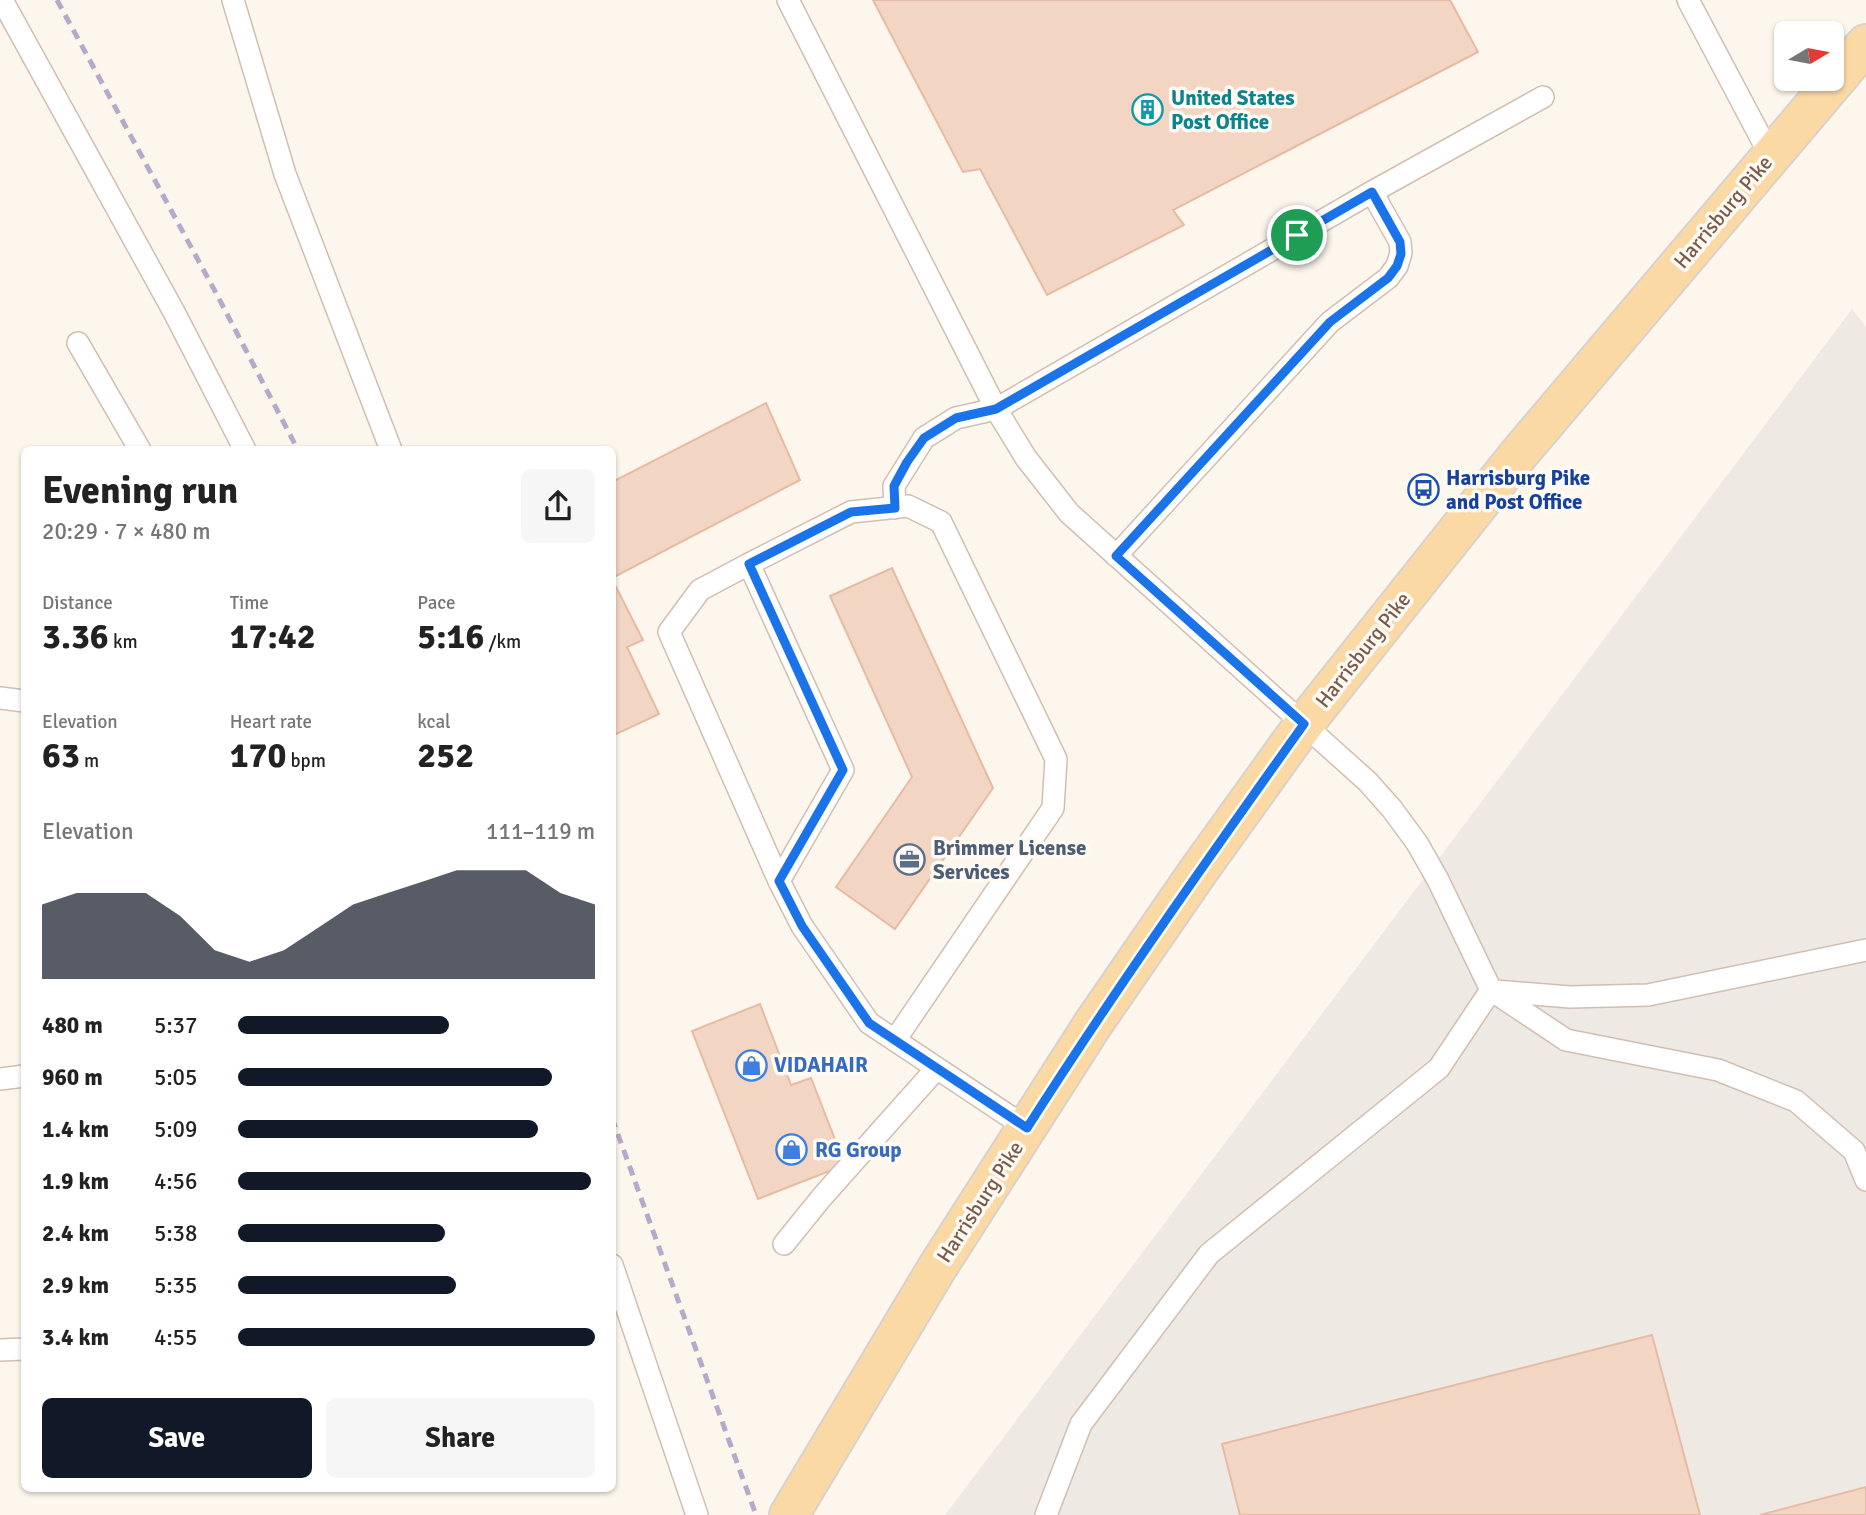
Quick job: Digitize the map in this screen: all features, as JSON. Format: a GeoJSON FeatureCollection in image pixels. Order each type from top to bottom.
{"type":"FeatureCollection","features":[{"type":"Feature","properties":{"kind":"main road","name":"Harrisburg Pike"},"geometry":{"type":"LineString","coordinates":[[789,1515],[937,1268],[1101,1014],[1197,873],[1304,724],[1518,455],[1866,44]]}},
{"type":"Feature","properties":{"kind":"lane"},"geometry":{"type":"LineString","coordinates":[[2,0],[174,312],[242,446]]}},
{"type":"Feature","properties":{"kind":"lane"},"geometry":{"type":"LineString","coordinates":[[233,0],[285,174],[389,446]]}},
{"type":"Feature","properties":{"kind":"lane"},"geometry":{"type":"LineString","coordinates":[[788,0],[996,409],[1046,486],[1069,513],[1368,782],[1392,809],[1438,880],[1491,990],[1566,1040],[1718,1070],[1796,1101],[1854,1151],[1866,1180]]}},
{"type":"Feature","properties":{"kind":"lane"},"geometry":{"type":"LineString","coordinates":[[1688,0],[1770,155]]}},
{"type":"Feature","properties":{"kind":"lane"},"geometry":{"type":"LineString","coordinates":[[895,508],[894,486],[924,438],[956,418],[996,409],[1372,192],[1543,97]]}},
{"type":"Feature","properties":{"kind":"lane"},"geometry":{"type":"LineString","coordinates":[[1116,556],[1330,322],[1388,278],[1397,266],[1401,254],[1400,242],[1372,192]]}},
{"type":"Feature","properties":{"kind":"lane"},"geometry":{"type":"LineString","coordinates":[[78,344],[138,446]]}},
{"type":"Feature","properties":{"kind":"lane"},"geometry":{"type":"LineString","coordinates":[[895,1040],[1053,808],[1056,759],[941,522],[908,506],[851,512],[749,564],[700,590],[669,632],[779,881],[802,926],[869,1023],[1027,1128]]}},
{"type":"Feature","properties":{"kind":"lane"},"geometry":{"type":"LineString","coordinates":[[749,564],[843,770],[779,881]]}},
{"type":"Feature","properties":{"kind":"lane"},"geometry":{"type":"LineString","coordinates":[[0,698],[21,701]]}},
{"type":"Feature","properties":{"kind":"lane"},"geometry":{"type":"LineString","coordinates":[[1491,990],[1570,997],[1648,995],[1866,950]]}},
{"type":"Feature","properties":{"kind":"lane"},"geometry":{"type":"LineString","coordinates":[[1046,1515],[1081,1424],[1209,1254],[1439,1068],[1491,990]]}},
{"type":"Feature","properties":{"kind":"lane"},"geometry":{"type":"LineString","coordinates":[[784,1244],[822,1197],[937,1068]]}},
{"type":"Feature","properties":{"kind":"lane"},"geometry":{"type":"LineString","coordinates":[[0,1079],[21,1076]]}},
{"type":"Feature","properties":{"kind":"lane"},"geometry":{"type":"LineString","coordinates":[[616,1277],[697,1515]]}},
{"type":"Feature","properties":{"kind":"lane"},"geometry":{"type":"LineString","coordinates":[[0,1350],[21,1349]]}},
{"type":"Feature","properties":{"kind":"shaded area"},"geometry":{"type":"Polygon","coordinates":[[[1852,309],[1866,327],[1866,1515],[945,1515],[1852,309]]]}},
{"type":"Feature","properties":{"kind":"building","name":"United States Post Office"},"geometry":{"type":"Polygon","coordinates":[[[873,0],[1450,0],[1478,52],[1173,210],[1184,225],[1047,295],[980,169],[963,172],[873,0]]]}},
{"type":"Feature","properties":{"kind":"building"},"geometry":{"type":"Polygon","coordinates":[[[766,403],[800,480],[616,576],[616,480],[766,403]]]}},
{"type":"Feature","properties":{"kind":"building"},"geometry":{"type":"Polygon","coordinates":[[[892,568],[993,788],[895,929],[836,887],[912,777],[830,596],[892,568]]]}},
{"type":"Feature","properties":{"kind":"building"},"geometry":{"type":"Polygon","coordinates":[[[616,587],[643,640],[627,647],[659,714],[616,734],[616,587]]]}},
{"type":"Feature","properties":{"kind":"building"},"geometry":{"type":"Polygon","coordinates":[[[760,1004],[791,1085],[811,1078],[845,1165],[758,1199],[692,1031],[760,1004]]]}},
{"type":"Feature","properties":{"kind":"building"},"geometry":{"type":"Polygon","coordinates":[[[1652,1335],[1700,1515],[1240,1515],[1222,1444],[1652,1335]]]}},
{"type":"Feature","properties":{"kind":"building"},"geometry":{"type":"Polygon","coordinates":[[[1866,1487],[1866,1515],[1760,1515],[1866,1487]]]}},
{"type":"Feature","properties":{"kind":"railway"},"geometry":{"type":"LineString","coordinates":[[57,0],[296,446]]}},
{"type":"Feature","properties":{"kind":"railway"},"geometry":{"type":"LineString","coordinates":[[616,1129],[756,1515]]}},
{"type":"Feature","properties":{"kind":"place","name":"United States Post Office"},"geometry":{"type":"Point","coordinates":[1148,110]}},
{"type":"Feature","properties":{"kind":"place","name":"Harrisburg Pike and Post Office"},"geometry":{"type":"Point","coordinates":[1423,490]}},
{"type":"Feature","properties":{"kind":"place","name":"Brimmer License Services"},"geometry":{"type":"Point","coordinates":[910,860]}},
{"type":"Feature","properties":{"kind":"place","name":"VIDAHAIR"},"geometry":{"type":"Point","coordinates":[751,1065]}},
{"type":"Feature","properties":{"kind":"place","name":"RG Group"},"geometry":{"type":"Point","coordinates":[792,1150]}},
{"type":"Feature","properties":{"kind":"route"},"geometry":{"type":"LineString","coordinates":[[1372,192],[1395,230],[1401,254],[1397,266],[1388,278],[1330,322],[1116,556],[1304,724],[1093,1024],[1027,1128],[869,1023],[793,910],[779,881],[843,770],[749,564],[851,512],[895,508],[894,486],[924,438],[956,418],[996,409],[1297,235],[1372,192]]}}]}
